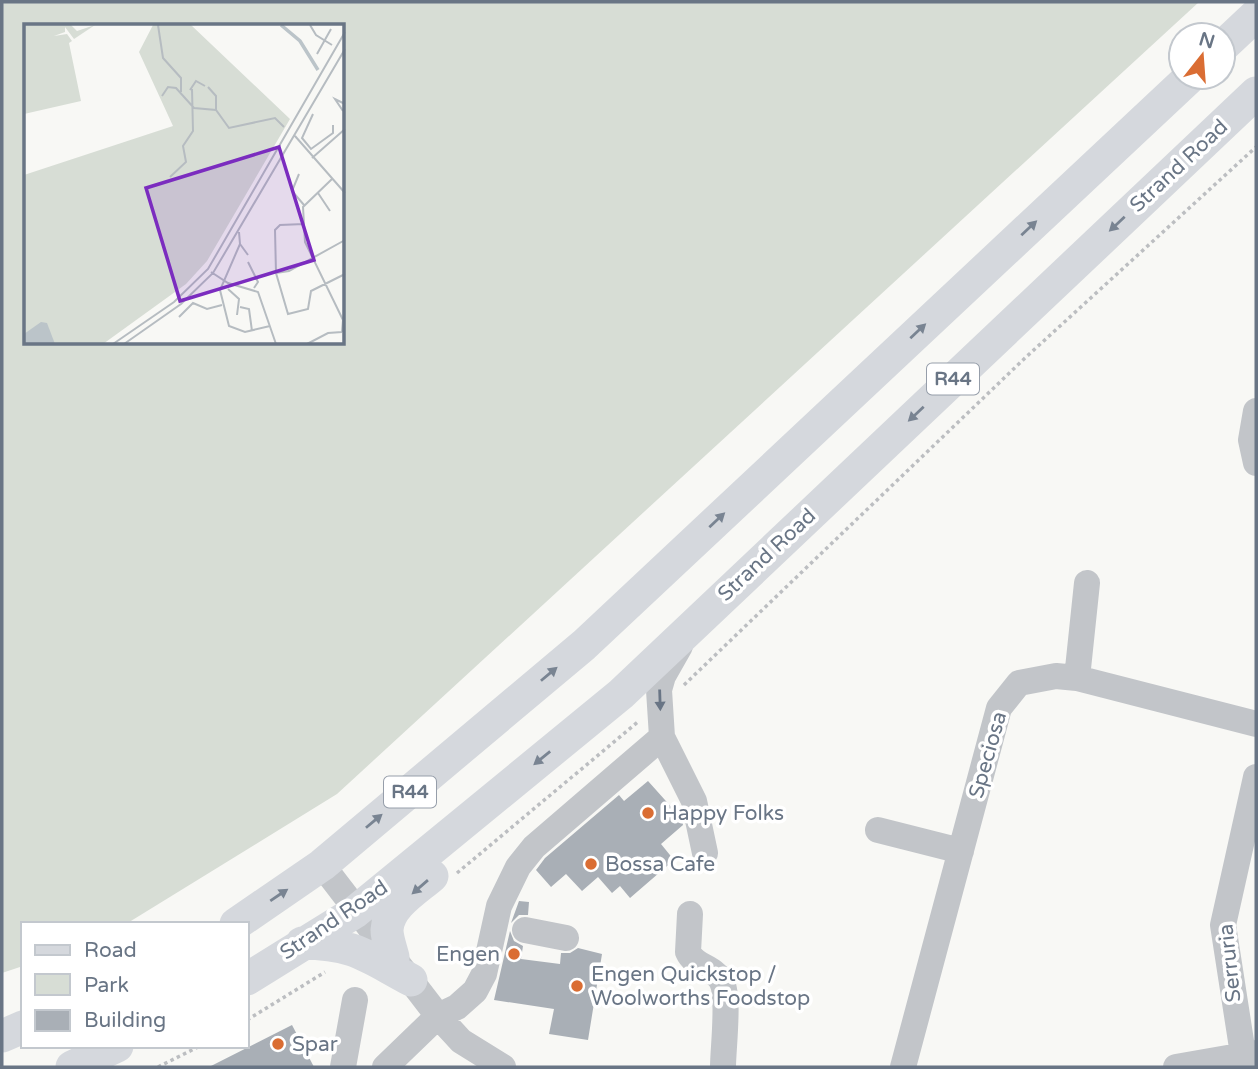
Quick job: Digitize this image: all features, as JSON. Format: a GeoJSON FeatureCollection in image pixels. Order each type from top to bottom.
{"type":"FeatureCollection","features":[{"type":"Feature","properties":{"kind":"main road"},"geometry":{"type":"LineString","coordinates":[[1237,33],[1256,15]]}},
{"type":"Feature","properties":{"kind":"main road","name":"R44"},"geometry":{"type":"LineString","coordinates":[[239,922],[322,866],[584,645],[1175,91]]}},
{"type":"Feature","properties":{"kind":"main road","name":"Strand Road"},"geometry":{"type":"LineString","coordinates":[[248,978],[355,912],[621,694],[1256,93]]}},
{"type":"Feature","properties":{"kind":"main road"},"geometry":{"type":"LineString","coordinates":[[402,969],[387,930],[399,905],[489,828],[512,783]]}},
{"type":"Feature","properties":{"kind":"main road"},"geometry":{"type":"LineString","coordinates":[[302,943],[329,944],[360,951],[402,969]]}},
{"type":"Feature","properties":{"kind":"main road"},"geometry":{"type":"LineString","coordinates":[[2,1036],[21,1028]]}},
{"type":"Feature","properties":{"kind":"main road"},"geometry":{"type":"LineString","coordinates":[[72,1067],[113,1048]]}},
{"type":"Feature","properties":{"kind":"street"},"geometry":{"type":"LineString","coordinates":[[1256,411],[1251,440],[1256,463]]}},
{"type":"Feature","properties":{"kind":"street"},"geometry":{"type":"LineString","coordinates":[[1077,678],[1087,583]]}},
{"type":"Feature","properties":{"kind":"street"},"geometry":{"type":"LineString","coordinates":[[694,624],[663,676],[659,690],[662,737],[694,801],[705,853]]}},
{"type":"Feature","properties":{"kind":"street","name":"Speciosa"},"geometry":{"type":"LineString","coordinates":[[903,1067],[999,709],[1019,683],[1056,676],[1077,678],[1256,724]]}},
{"type":"Feature","properties":{"kind":"street"},"geometry":{"type":"LineString","coordinates":[[384,1067],[439,1016],[457,1007],[475,991],[508,928],[507,887],[534,847],[662,737]]}},
{"type":"Feature","properties":{"kind":"street","name":"Serruria"},"geometry":{"type":"LineString","coordinates":[[1248,1058],[1223,925],[1256,777]]}},
{"type":"Feature","properties":{"kind":"street"},"geometry":{"type":"LineString","coordinates":[[878,830],[961,851]]}},
{"type":"Feature","properties":{"kind":"street"},"geometry":{"type":"LineString","coordinates":[[322,866],[355,912],[461,1041],[503,1067]]}},
{"type":"Feature","properties":{"kind":"street"},"geometry":{"type":"LineString","coordinates":[[690,914],[687,942],[690,957],[719,976],[724,990],[723,1067]]}},
{"type":"Feature","properties":{"kind":"street"},"geometry":{"type":"LineString","coordinates":[[508,928],[566,939]]}},
{"type":"Feature","properties":{"kind":"street"},"geometry":{"type":"LineString","coordinates":[[343,1067],[355,1000]]}},
{"type":"Feature","properties":{"kind":"street"},"geometry":{"type":"LineString","coordinates":[[1177,1067],[1248,1058]]}},
{"type":"Feature","properties":{"kind":"path"},"geometry":{"type":"LineString","coordinates":[[677,692],[1025,358],[1256,147]]}},
{"type":"Feature","properties":{"kind":"path"},"geometry":{"type":"LineString","coordinates":[[451,877],[644,718]]}},
{"type":"Feature","properties":{"kind":"path"},"geometry":{"type":"LineString","coordinates":[[248,1019],[360,951]]}},
{"type":"Feature","properties":{"kind":"path"},"geometry":{"type":"LineString","coordinates":[[158,1067],[196,1048]]}},
{"type":"Feature","properties":{"kind":"green space"},"geometry":{"type":"Polygon","coordinates":[[[2,2],[1199,2],[1178,21],[1167,21],[1167,31],[337,794],[129,922],[21,922],[21,967],[2,973],[2,2]]]}},
{"type":"Feature","properties":{"kind":"building"},"geometry":{"type":"Polygon","coordinates":[[[648,781],[682,819],[683,825],[661,844],[674,860],[630,898],[620,886],[612,893],[598,877],[582,891],[566,874],[551,887],[536,870],[545,858],[619,795],[624,801],[648,781]]]}},
{"type":"Feature","properties":{"kind":"building"},"geometry":{"type":"Polygon","coordinates":[[[519,901],[529,902],[528,915],[519,915],[511,923],[519,901]]]}},
{"type":"Feature","properties":{"kind":"building"},"geometry":{"type":"Polygon","coordinates":[[[510,931],[514,941],[523,946],[521,959],[560,964],[561,953],[570,953],[578,948],[602,954],[588,1040],[549,1034],[554,1009],[494,1000],[510,931]]]}},
{"type":"Feature","properties":{"kind":"building","name":"Spar"},"geometry":{"type":"Polygon","coordinates":[[[292,1025],[314,1067],[209,1067],[292,1025]]]}},
{"type":"Feature","properties":{"kind":"place","name":"Happy Folks"},"geometry":{"type":"Point","coordinates":[648,813]}},
{"type":"Feature","properties":{"kind":"place","name":"Bossa Cafe"},"geometry":{"type":"Point","coordinates":[591,864]}},
{"type":"Feature","properties":{"kind":"place","name":"Engen"},"geometry":{"type":"Point","coordinates":[514,954]}},
{"type":"Feature","properties":{"kind":"place","name":"Engen Quickstop / Woolworths Foodstop"},"geometry":{"type":"Point","coordinates":[577,986]}},
{"type":"Feature","properties":{"kind":"place","name":"Spar"},"geometry":{"type":"Point","coordinates":[278,1044]}}]}
